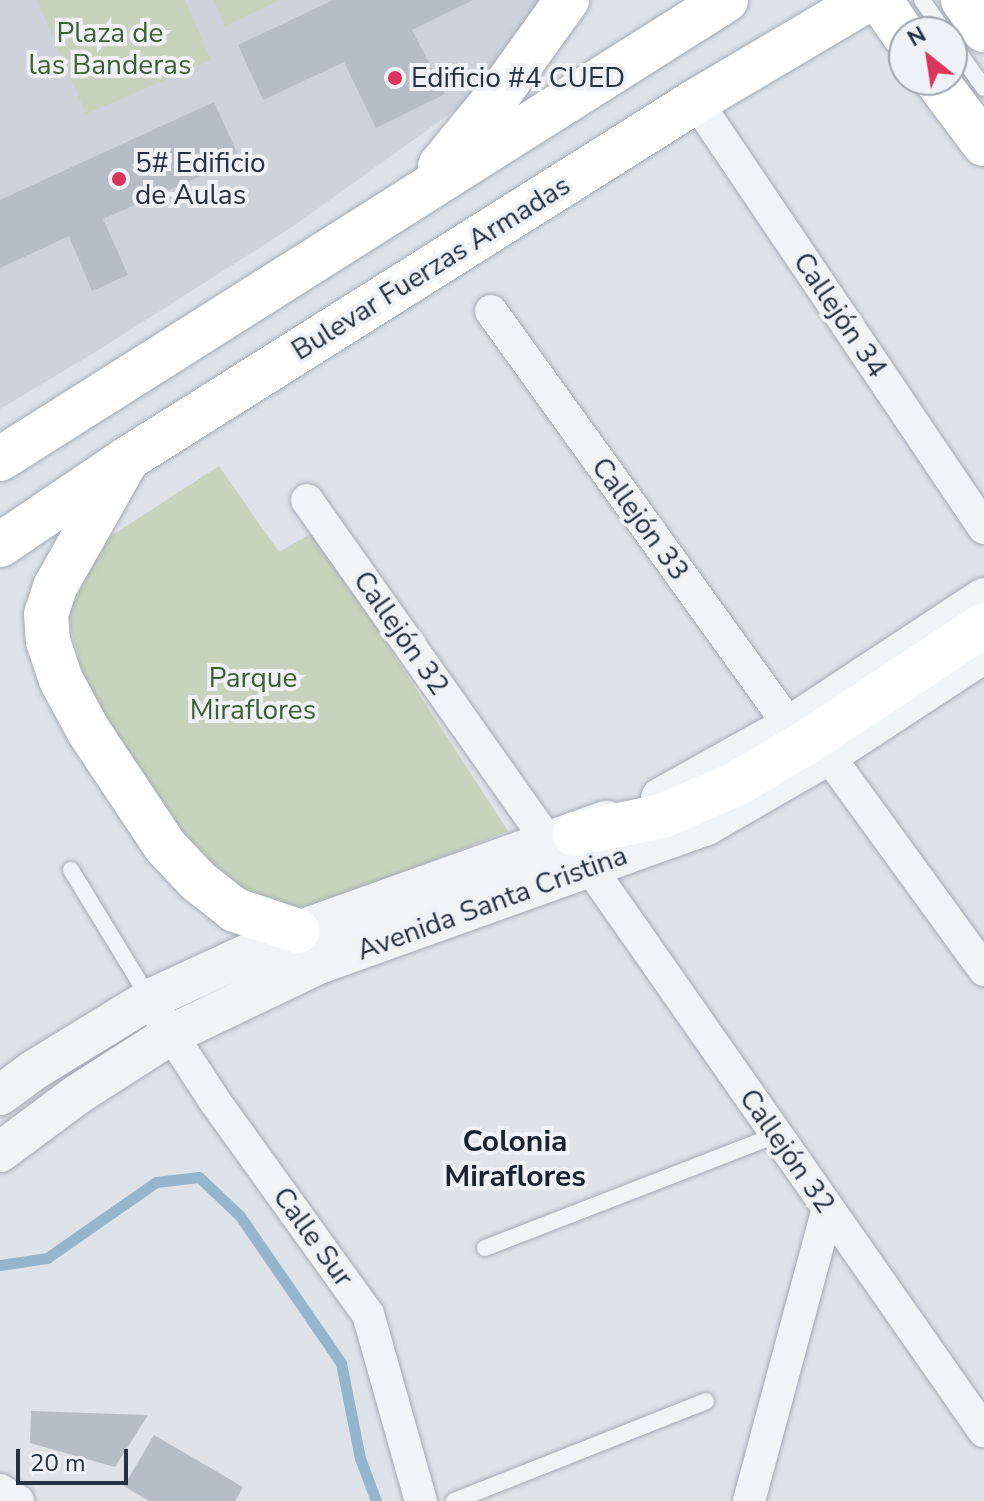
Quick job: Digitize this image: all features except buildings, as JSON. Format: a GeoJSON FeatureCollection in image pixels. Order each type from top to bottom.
{"type":"FeatureCollection","features":[{"type":"Feature","properties":{"kind":"main road"},"geometry":{"type":"LineString","coordinates":[[416,195],[503,89],[567,0]]}},
{"type":"Feature","properties":{"kind":"main road"},"geometry":{"type":"LineString","coordinates":[[0,459],[726,0]]}},
{"type":"Feature","properties":{"kind":"main road","name":"Bulevar Fuerzas Armadas"},"geometry":{"type":"LineString","coordinates":[[0,545],[127,459],[696,101],[867,0]]}},
{"type":"Feature","properties":{"kind":"main road"},"geometry":{"type":"LineString","coordinates":[[963,0],[984,30]]}},
{"type":"Feature","properties":{"kind":"main road"},"geometry":{"type":"LineString","coordinates":[[965,96],[984,144]]}},
{"type":"Feature","properties":{"kind":"main road"},"geometry":{"type":"LineString","coordinates":[[127,459],[55,587],[46,614],[48,641],[61,680],[88,730],[165,846],[198,881],[235,910],[307,948]]}},
{"type":"Feature","properties":{"kind":"main road"},"geometry":{"type":"LineString","coordinates":[[572,849],[662,816],[736,784],[812,739],[984,625]]}},
{"type":"Feature","properties":{"kind":"street","name":"Callejón 34"},"geometry":{"type":"LineString","coordinates":[[696,101],[984,528]]}},
{"type":"Feature","properties":{"kind":"street","name":"Callejón 33"},"geometry":{"type":"LineString","coordinates":[[491,311],[790,726]]}},
{"type":"Feature","properties":{"kind":"street","name":"Callejón 32"},"geometry":{"type":"LineString","coordinates":[[307,500],[572,849],[984,1431]]}},
{"type":"Feature","properties":{"kind":"street","name":"Avenida Santa Cristina"},"geometry":{"type":"LineString","coordinates":[[0,1095],[34,1070],[150,999],[307,948],[572,849],[790,726],[984,598]]}},
{"type":"Feature","properties":{"kind":"street","name":"Avenida Santa Cristina"},"geometry":{"type":"LineString","coordinates":[[572,849],[705,826],[828,755],[984,653]]}},
{"type":"Feature","properties":{"kind":"street"},"geometry":{"type":"LineString","coordinates":[[828,755],[984,970]]}},
{"type":"Feature","properties":{"kind":"street","name":"Avenida Santa Cristina"},"geometry":{"type":"LineString","coordinates":[[0,1152],[78,1094],[307,948]]}},
{"type":"Feature","properties":{"kind":"street","name":"Calle Sur"},"geometry":{"type":"LineString","coordinates":[[150,999],[170,1035],[368,1314],[421,1501]]}},
{"type":"Feature","properties":{"kind":"street"},"geometry":{"type":"LineString","coordinates":[[749,1501],[828,1209]]}},
{"type":"Feature","properties":{"kind":"street"},"geometry":{"type":"LineString","coordinates":[[0,1490],[18,1501]]}},
{"type":"Feature","properties":{"kind":"lane"},"geometry":{"type":"LineString","coordinates":[[71,870],[150,999]]}},
{"type":"Feature","properties":{"kind":"lane"},"geometry":{"type":"LineString","coordinates":[[485,1248],[776,1135]]}},
{"type":"Feature","properties":{"kind":"lane"},"geometry":{"type":"LineString","coordinates":[[454,1501],[706,1401]]}},
{"type":"Feature","properties":{"kind":"shaded area"},"geometry":{"type":"Polygon","coordinates":[[[0,0],[550,0],[472,98],[292,227],[0,409],[0,0]]]}},
{"type":"Feature","properties":{"kind":"green space","name":"Plaza de las Banderas"},"geometry":{"type":"Polygon","coordinates":[[[37,0],[185,0],[211,60],[86,114],[37,0]]]}},
{"type":"Feature","properties":{"kind":"green space"},"geometry":{"type":"Polygon","coordinates":[[[214,0],[280,0],[225,26],[214,0]]]}},
{"type":"Feature","properties":{"kind":"green space","name":"Parque Miraflores"},"geometry":{"type":"Polygon","coordinates":[[[219,466],[279,552],[314,532],[508,831],[343,896],[294,909],[246,899],[206,864],[163,811],[88,693],[66,610],[76,575],[111,536],[219,466]]]}},
{"type":"Feature","properties":{"kind":"waterway"},"geometry":{"type":"LineString","coordinates":[[0,1265],[47,1258],[156,1182],[199,1177],[240,1216],[341,1363],[360,1458],[376,1501]]}},
{"type":"Feature","properties":{"kind":"place","name":"Edificio #4 CUED"},"geometry":{"type":"Point","coordinates":[395,78]}},
{"type":"Feature","properties":{"kind":"place","name":"5# Edificio de Aulas"},"geometry":{"type":"Point","coordinates":[119,179]}},
{"type":"Feature","properties":{"kind":"district","name":"Colonia Miraflores"},"geometry":{"type":"Point","coordinates":[515,1159]}}]}
